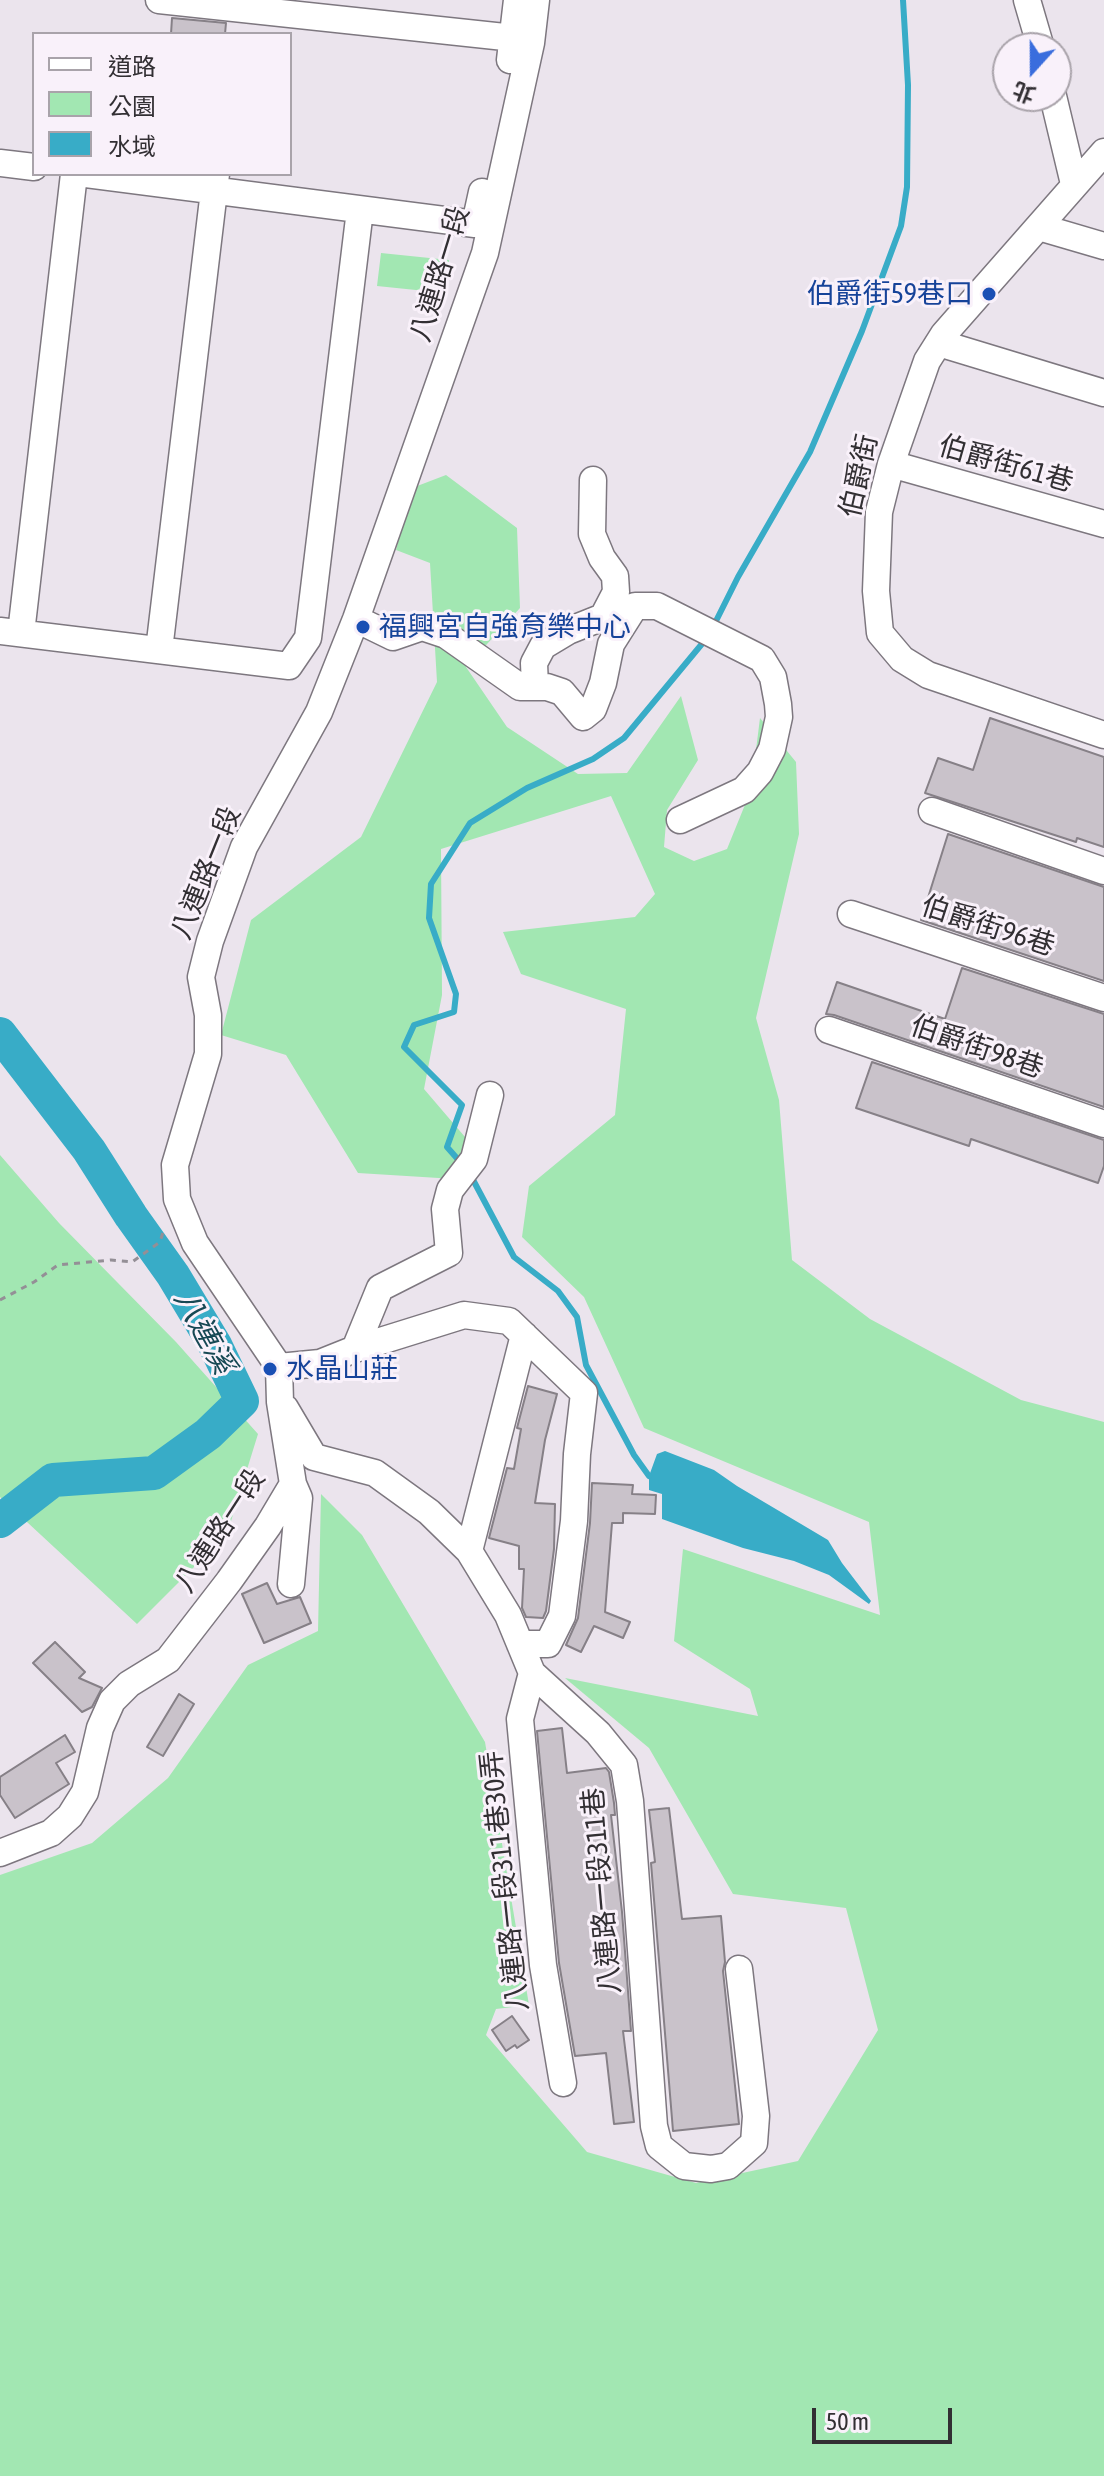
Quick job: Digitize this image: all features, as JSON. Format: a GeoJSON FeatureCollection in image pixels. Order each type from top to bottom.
{"type":"FeatureCollection","features":[{"type":"Feature","properties":{"kind":"street"},"geometry":{"type":"LineString","coordinates":[[159,0],[514,38]]}},
{"type":"Feature","properties":{"kind":"street"},"geometry":{"type":"LineString","coordinates":[[118,176],[214,182],[360,210],[475,224],[514,38],[517,0]]}},
{"type":"Feature","properties":{"kind":"street","name":"八連路一段"},"geometry":{"type":"LineString","coordinates":[[0,1853],[51,1833],[70,1816],[85,1792],[100,1728],[112,1701],[129,1684],[168,1660],[229,1581],[293,1484],[280,1402],[279,1367],[195,1243],[177,1199],[175,1165],[208,1054],[208,1015],[201,977],[210,941],[244,847],[319,712],[356,619],[485,253],[531,43],[536,0]]}},
{"type":"Feature","properties":{"kind":"street"},"geometry":{"type":"LineString","coordinates":[[1027,0],[1036,32]]}},
{"type":"Feature","properties":{"kind":"street"},"geometry":{"type":"LineString","coordinates":[[1057,112],[1074,184]]}},
{"type":"Feature","properties":{"kind":"street","name":"伯爵街"},"geometry":{"type":"LineString","coordinates":[[1104,152],[939,343],[927,361],[891,464],[879,512],[876,591],[880,633],[902,659],[928,675],[1104,735]]}},
{"type":"Feature","properties":{"kind":"street"},"geometry":{"type":"LineString","coordinates":[[0,163],[32,167]]}},
{"type":"Feature","properties":{"kind":"street"},"geometry":{"type":"LineString","coordinates":[[74,176],[10,632],[289,666],[308,638],[360,210]]}},
{"type":"Feature","properties":{"kind":"street"},"geometry":{"type":"LineString","coordinates":[[159,650],[214,182]]}},
{"type":"Feature","properties":{"kind":"street"},"geometry":{"type":"LineString","coordinates":[[1039,227],[1104,246]]}},
{"type":"Feature","properties":{"kind":"street"},"geometry":{"type":"LineString","coordinates":[[939,343],[1104,393]]}},
{"type":"Feature","properties":{"kind":"street","name":"伯爵街61巷"},"geometry":{"type":"LineString","coordinates":[[891,464],[1104,524]]}},
{"type":"Feature","properties":{"kind":"street"},"geometry":{"type":"LineString","coordinates":[[535,687],[534,663],[543,646],[568,631],[603,617],[616,592],[615,576],[602,558],[592,534],[593,480]]}},
{"type":"Feature","properties":{"kind":"street"},"geometry":{"type":"LineString","coordinates":[[356,619],[393,637],[422,627],[446,635],[520,687],[547,687],[562,692],[583,717],[593,709],[603,683],[611,644],[635,606],[657,606],[762,659],[773,677],[778,704],[779,717],[772,749],[760,772],[744,790],[680,820]]}},
{"type":"Feature","properties":{"kind":"street"},"geometry":{"type":"LineString","coordinates":[[932,811],[1104,871]]}},
{"type":"Feature","properties":{"kind":"street","name":"伯爵街96巷"},"geometry":{"type":"LineString","coordinates":[[851,914],[1104,998]]}},
{"type":"Feature","properties":{"kind":"street","name":"伯爵街98巷"},"geometry":{"type":"LineString","coordinates":[[829,1030],[1104,1124]]}},
{"type":"Feature","properties":{"kind":"street"},"geometry":{"type":"LineString","coordinates":[[355,1349],[380,1288],[449,1253],[445,1209],[450,1190],[474,1159],[490,1095]]}},
{"type":"Feature","properties":{"kind":"street"},"geometry":{"type":"LineString","coordinates":[[279,1367],[320,1363],[464,1315],[509,1321],[584,1393],[574,1521],[562,1616],[548,1644],[520,1644]]}},
{"type":"Feature","properties":{"kind":"street"},"geometry":{"type":"LineString","coordinates":[[469,1551],[530,1340]]}},
{"type":"Feature","properties":{"kind":"street","name":"八連路一段311巷"},"geometry":{"type":"LineString","coordinates":[[280,1402],[314,1457],[375,1473],[429,1512],[469,1551],[508,1615],[532,1673],[598,1733],[624,1765],[630,1801],[654,2126],[659,2146],[684,2166],[711,2169],[728,2166],[754,2143],[756,2116],[739,1969]]}},
{"type":"Feature","properties":{"kind":"street"},"geometry":{"type":"LineString","coordinates":[[291,1584],[299,1498],[293,1484]]}},
{"type":"Feature","properties":{"kind":"street","name":"八連路一段311巷30弄"},"geometry":{"type":"LineString","coordinates":[[532,1673],[520,1719],[543,1965],[563,2083]]}},
{"type":"Feature","properties":{"kind":"path"},"geometry":{"type":"LineString","coordinates":[[0,1300],[58,1265],[84,1261],[132,1262],[160,1242]]}},
{"type":"Feature","properties":{"kind":"green space"},"geometry":{"type":"Polygon","coordinates":[[[381,253],[449,260],[445,293],[377,286],[381,253]]]}},
{"type":"Feature","properties":{"kind":"green space"},"geometry":{"type":"Polygon","coordinates":[[[446,475],[517,528],[520,608],[466,667],[507,727],[578,774],[627,773],[681,696],[698,760],[667,810],[664,847],[694,861],[727,849],[751,790],[760,718],[796,762],[799,834],[756,1018],[779,1100],[792,1260],[870,1319],[1021,1400],[1104,1422],[1104,2476],[0,2476],[0,1875],[92,1843],[168,1778],[248,1665],[318,1631],[321,1494],[362,1535],[485,1742],[529,2005],[496,2009],[486,2035],[587,2152],[696,2183],[798,2161],[878,2030],[846,1908],[733,1894],[649,1748],[565,1678],[758,1716],[750,1689],[674,1641],[683,1549],[880,1615],[869,1522],[644,1428],[584,1297],[522,1237],[529,1186],[615,1115],[626,1009],[521,974],[503,932],[635,917],[655,894],[611,796],[441,849],[442,995],[424,1089],[471,1144],[455,1179],[358,1173],[286,1055],[221,1035],[251,920],[361,837],[437,682],[430,563],[396,550],[412,488],[446,475]]]}},
{"type":"Feature","properties":{"kind":"green space"},"geometry":{"type":"Polygon","coordinates":[[[0,1155],[59,1223],[176,1342],[258,1434],[227,1534],[137,1624],[0,1497],[0,1155]]]}},
{"type":"Feature","properties":{"kind":"water"},"geometry":{"type":"Polygon","coordinates":[[[665,1451],[714,1470],[828,1540],[871,1601],[869,1604],[829,1575],[662,1519],[662,1494],[649,1490],[649,1476],[657,1454],[665,1451]]]}},
{"type":"Feature","properties":{"kind":"building"},"geometry":{"type":"Polygon","coordinates":[[[172,18],[226,23],[225,32],[171,32],[172,18]]]}},
{"type":"Feature","properties":{"kind":"building"},"geometry":{"type":"Polygon","coordinates":[[[990,718],[1104,757],[1104,847],[1077,838],[1076,842],[925,793],[938,758],[973,770],[990,718]]]}},
{"type":"Feature","properties":{"kind":"building"},"geometry":{"type":"Polygon","coordinates":[[[948,834],[1104,887],[1104,981],[921,920],[948,834]]]}},
{"type":"Feature","properties":{"kind":"building"},"geometry":{"type":"Polygon","coordinates":[[[962,968],[1104,1014],[1104,1107],[826,1014],[837,982],[945,1019],[962,968]]]}},
{"type":"Feature","properties":{"kind":"building"},"geometry":{"type":"Polygon","coordinates":[[[872,1062],[1104,1140],[1104,1166],[1098,1183],[971,1139],[969,1146],[856,1108],[872,1062]]]}},
{"type":"Feature","properties":{"kind":"building"},"geometry":{"type":"Polygon","coordinates":[[[528,1386],[557,1394],[545,1440],[535,1503],[555,1504],[554,1549],[543,1618],[526,1617],[522,1608],[524,1569],[519,1569],[519,1546],[489,1538],[507,1468],[514,1469],[521,1429],[517,1428],[528,1386]]]}},
{"type":"Feature","properties":{"kind":"building"},"geometry":{"type":"Polygon","coordinates":[[[592,1483],[633,1485],[632,1494],[656,1495],[655,1514],[623,1513],[623,1523],[612,1523],[605,1612],[630,1622],[623,1638],[594,1626],[581,1652],[566,1645],[578,1618],[592,1483]]]}},
{"type":"Feature","properties":{"kind":"building"},"geometry":{"type":"Polygon","coordinates":[[[267,1583],[277,1604],[300,1597],[311,1623],[264,1643],[242,1594],[267,1583]]]}},
{"type":"Feature","properties":{"kind":"building"},"geometry":{"type":"Polygon","coordinates":[[[55,1642],[85,1672],[79,1678],[102,1688],[92,1707],[82,1712],[33,1663],[55,1642]]]}},
{"type":"Feature","properties":{"kind":"building"},"geometry":{"type":"Polygon","coordinates":[[[179,1694],[194,1704],[163,1756],[147,1747],[179,1694]]]}},
{"type":"Feature","properties":{"kind":"building"},"geometry":{"type":"Polygon","coordinates":[[[562,1728],[567,1773],[606,1768],[609,1772],[631,2031],[623,2031],[634,2122],[614,2124],[606,2053],[575,2056],[559,1963],[537,1731],[562,1728]]]}},
{"type":"Feature","properties":{"kind":"building"},"geometry":{"type":"Polygon","coordinates":[[[65,1735],[75,1752],[56,1763],[69,1784],[15,1818],[0,1795],[0,1777],[65,1735]]]}},
{"type":"Feature","properties":{"kind":"building"},"geometry":{"type":"Polygon","coordinates":[[[669,1808],[682,1919],[721,1916],[723,1971],[739,2124],[673,2131],[649,1810],[669,1808]]]}},
{"type":"Feature","properties":{"kind":"building"},"geometry":{"type":"Polygon","coordinates":[[[512,2016],[529,2040],[506,2051],[492,2030],[512,2016]]]}},
{"type":"Feature","properties":{"kind":"waterway"},"geometry":{"type":"LineString","coordinates":[[714,625],[810,452],[862,331],[901,226],[907,187],[908,85],[903,0]]}},
{"type":"Feature","properties":{"kind":"waterway"},"geometry":{"type":"LineString","coordinates":[[462,1164],[447,1147],[462,1105],[404,1047],[414,1025],[454,1012],[456,994],[429,918],[431,884],[470,823],[527,788],[593,759],[624,738],[706,639]]}},
{"type":"Feature","properties":{"kind":"waterway","name":"八連溪"},"geometry":{"type":"LineString","coordinates":[[0,1034],[89,1150],[173,1275],[215,1345],[242,1401],[208,1434],[154,1473],[53,1480],[0,1521]]}},
{"type":"Feature","properties":{"kind":"waterway"},"geometry":{"type":"LineString","coordinates":[[471,1176],[514,1257],[558,1291],[577,1317],[586,1365],[634,1455],[649,1476]]}},
{"type":"Feature","properties":{"kind":"place","name":"伯爵街59巷口"},"geometry":{"type":"Point","coordinates":[989,294]}},
{"type":"Feature","properties":{"kind":"place","name":"福興宮自強育樂中心"},"geometry":{"type":"Point","coordinates":[363,627]}},
{"type":"Feature","properties":{"kind":"place","name":"水晶山莊"},"geometry":{"type":"Point","coordinates":[270,1369]}}]}
